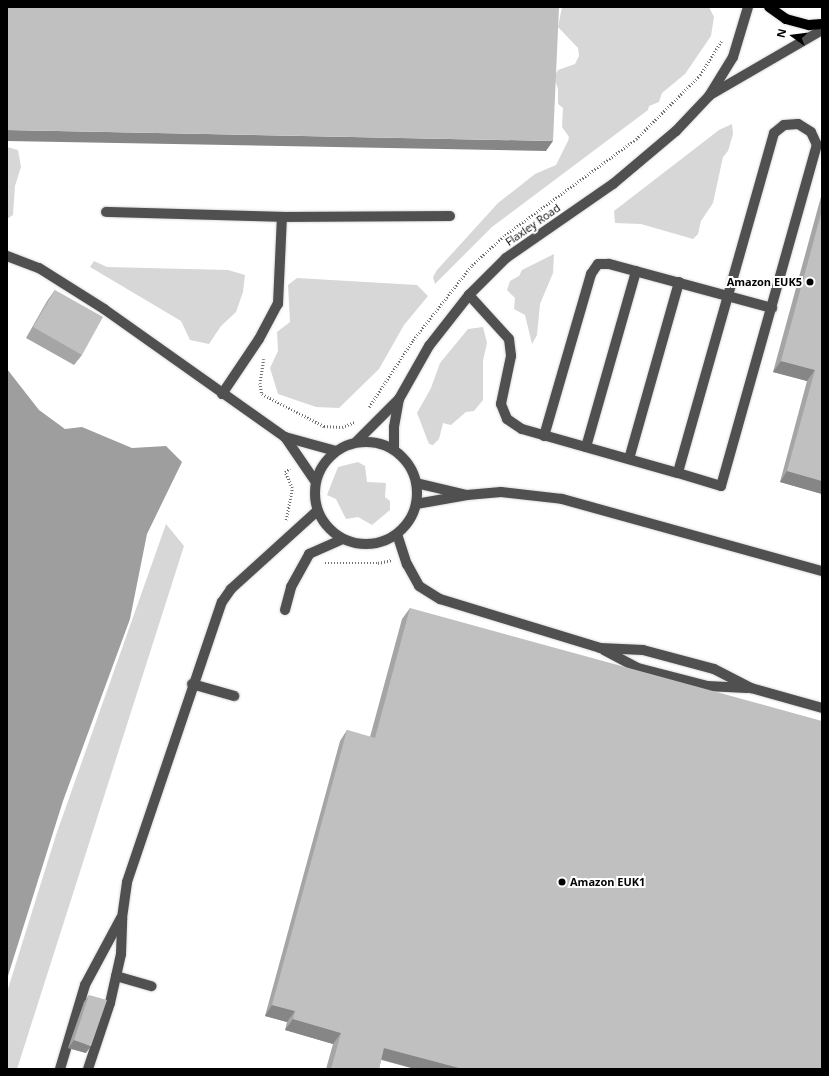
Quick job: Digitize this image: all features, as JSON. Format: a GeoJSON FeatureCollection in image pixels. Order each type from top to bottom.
{"type":"FeatureCollection","features":[{"type":"Feature","properties":{"kind":"main road"},"geometry":{"type":"LineString","coordinates":[[769,7],[786,19],[809,25],[822,24]]}},
{"type":"Feature","properties":{"kind":"street","name":"Flaxley Road"},"geometry":{"type":"LineString","coordinates":[[399,400],[429,346],[469,295],[506,258],[613,184],[676,131],[709,96],[733,57],[748,7]]}},
{"type":"Feature","properties":{"kind":"street","name":"Flaxley Road"},"geometry":{"type":"LineString","coordinates":[[709,96],[822,30]]}},
{"type":"Feature","properties":{"kind":"street"},"geometry":{"type":"LineString","coordinates":[[469,295],[509,339],[511,356],[501,404],[507,419],[522,429],[544,436],[721,486],[817,145],[811,132],[798,124],[784,125],[774,133],[678,473]]}},
{"type":"Feature","properties":{"kind":"street"},"geometry":{"type":"LineString","coordinates":[[106,212],[282,217],[450,216]]}},
{"type":"Feature","properties":{"kind":"street"},"geometry":{"type":"LineString","coordinates":[[222,394],[259,339],[278,304],[282,217]]}},
{"type":"Feature","properties":{"kind":"street"},"geometry":{"type":"LineString","coordinates":[[7,256],[40,268],[65,284],[285,437],[336,451]]}},
{"type":"Feature","properties":{"kind":"street"},"geometry":{"type":"LineString","coordinates":[[544,436],[590,274],[598,264],[609,264],[772,308]]}},
{"type":"Feature","properties":{"kind":"street"},"geometry":{"type":"LineString","coordinates":[[586,448],[636,271]]}},
{"type":"Feature","properties":{"kind":"street"},"geometry":{"type":"LineString","coordinates":[[629,459],[679,282]]}},
{"type":"Feature","properties":{"kind":"street"},"geometry":{"type":"LineString","coordinates":[[356,442],[399,400]]}},
{"type":"Feature","properties":{"kind":"street"},"geometry":{"type":"LineString","coordinates":[[394,450],[394,427],[399,400]]}},
{"type":"Feature","properties":{"kind":"street"},"geometry":{"type":"LineString","coordinates":[[285,437],[315,481]]}},
{"type":"Feature","properties":{"kind":"street"},"geometry":{"type":"LineString","coordinates":[[369,441],[394,450],[405,458],[416,483],[416,504],[412,515],[397,534],[370,544],[343,539],[332,532],[317,511],[314,496],[315,481],[326,459],[336,451],[356,442],[369,441]]}},
{"type":"Feature","properties":{"kind":"street"},"geometry":{"type":"LineString","coordinates":[[416,483],[467,495]]}},
{"type":"Feature","properties":{"kind":"street"},"geometry":{"type":"LineString","coordinates":[[416,504],[467,495],[501,492],[562,499],[822,571]]}},
{"type":"Feature","properties":{"kind":"street"},"geometry":{"type":"LineString","coordinates":[[88,1069],[116,976],[121,954],[122,918],[127,882],[192,684],[222,602],[231,589],[317,511]]}},
{"type":"Feature","properties":{"kind":"street"},"geometry":{"type":"LineString","coordinates":[[397,534],[407,564],[419,586],[440,599],[600,648],[638,668],[707,686],[751,688]]}},
{"type":"Feature","properties":{"kind":"street"},"geometry":{"type":"LineString","coordinates":[[285,610],[291,587],[309,554],[343,539]]}},
{"type":"Feature","properties":{"kind":"street"},"geometry":{"type":"LineString","coordinates":[[600,648],[643,650],[714,669],[751,688],[822,708]]}},
{"type":"Feature","properties":{"kind":"street"},"geometry":{"type":"LineString","coordinates":[[192,684],[234,696]]}},
{"type":"Feature","properties":{"kind":"street"},"geometry":{"type":"LineString","coordinates":[[60,1069],[85,985],[122,918]]}},
{"type":"Feature","properties":{"kind":"street"},"geometry":{"type":"LineString","coordinates":[[116,976],[152,986]]}},
{"type":"Feature","properties":{"kind":"path"},"geometry":{"type":"LineString","coordinates":[[290,523],[285,518],[290,507],[292,488],[285,472],[292,467]]}},
{"type":"Feature","properties":{"kind":"path"},"geometry":{"type":"LineString","coordinates":[[323,563],[378,563],[395,559]]}},
{"type":"Feature","properties":{"kind":"shaded area"},"geometry":{"type":"Polygon","coordinates":[[[562,7],[709,7],[714,17],[711,36],[685,74],[662,93],[659,102],[649,106],[648,110],[492,227],[435,284],[433,277],[437,270],[498,203],[535,174],[556,165],[568,141],[569,137],[562,127],[563,108],[558,104],[558,89],[554,77],[558,70],[575,64],[579,56],[578,48],[558,27],[562,7]]]}},
{"type":"Feature","properties":{"kind":"shaded area"},"geometry":{"type":"Polygon","coordinates":[[[732,124],[733,134],[728,151],[723,157],[713,203],[701,221],[698,234],[693,239],[641,224],[615,223],[614,211],[719,130],[732,124]]]}},
{"type":"Feature","properties":{"kind":"shaded area"},"geometry":{"type":"Polygon","coordinates":[[[7,147],[18,150],[21,167],[15,186],[13,215],[7,219],[7,147]]]}},
{"type":"Feature","properties":{"kind":"shaded area"},"geometry":{"type":"Polygon","coordinates":[[[554,254],[553,273],[540,304],[537,335],[532,344],[525,315],[514,309],[515,298],[507,290],[510,281],[519,276],[522,270],[554,254]]]}},
{"type":"Feature","properties":{"kind":"shaded area"},"geometry":{"type":"Polygon","coordinates":[[[94,261],[107,267],[228,270],[245,275],[243,292],[236,312],[221,326],[209,344],[190,340],[181,321],[90,267],[94,261]]]}},
{"type":"Feature","properties":{"kind":"shaded area"},"geometry":{"type":"Polygon","coordinates":[[[297,278],[417,285],[428,296],[404,325],[379,369],[339,408],[316,407],[278,394],[270,368],[278,351],[277,332],[290,322],[288,285],[297,278]]]}},
{"type":"Feature","properties":{"kind":"shaded area"},"geometry":{"type":"Polygon","coordinates":[[[483,327],[487,343],[483,361],[483,400],[474,411],[466,412],[451,425],[443,423],[439,439],[433,445],[429,444],[417,413],[431,388],[440,363],[468,329],[483,327]]]}},
{"type":"Feature","properties":{"kind":"shaded area"},"geometry":{"type":"Polygon","coordinates":[[[7,369],[39,410],[65,429],[82,427],[132,448],[166,446],[182,462],[147,534],[130,619],[63,801],[7,979],[7,369]]]}},
{"type":"Feature","properties":{"kind":"shaded area"},"geometry":{"type":"Polygon","coordinates":[[[358,462],[365,466],[367,482],[386,483],[385,497],[390,501],[390,510],[372,525],[358,517],[346,519],[336,499],[327,495],[338,467],[358,462]]]}},
{"type":"Feature","properties":{"kind":"shaded area"},"geometry":{"type":"Polygon","coordinates":[[[166,524],[184,546],[17,1069],[7,1069],[7,992],[56,835],[166,524]]]}},
{"type":"Feature","properties":{"kind":"building"},"geometry":{"type":"Polygon","coordinates":[[[7,7],[559,7],[553,141],[7,130],[7,7]]]}},
{"type":"Feature","properties":{"kind":"building","name":"Amazon EUK5"},"geometry":{"type":"Polygon","coordinates":[[[822,210],[822,481],[787,471],[815,370],[781,361],[822,210]]]}},
{"type":"Feature","properties":{"kind":"building"},"geometry":{"type":"Polygon","coordinates":[[[55,290],[103,317],[82,355],[33,327],[55,290]]]}},
{"type":"Feature","properties":{"kind":"building","name":"Amazon EUK1"},"geometry":{"type":"Polygon","coordinates":[[[410,608],[822,721],[822,1069],[463,1069],[384,1048],[379,1069],[331,1069],[341,1033],[293,1019],[295,1011],[272,1005],[347,730],[375,738],[410,608]]]}},
{"type":"Feature","properties":{"kind":"building"},"geometry":{"type":"Polygon","coordinates":[[[89,995],[107,1000],[91,1046],[74,1040],[89,995]]]}},
{"type":"Feature","properties":{"kind":"place","name":"Amazon EUK5"},"geometry":{"type":"Point","coordinates":[810,282]}},
{"type":"Feature","properties":{"kind":"place","name":"Amazon EUK1"},"geometry":{"type":"Point","coordinates":[562,882]}}]}
